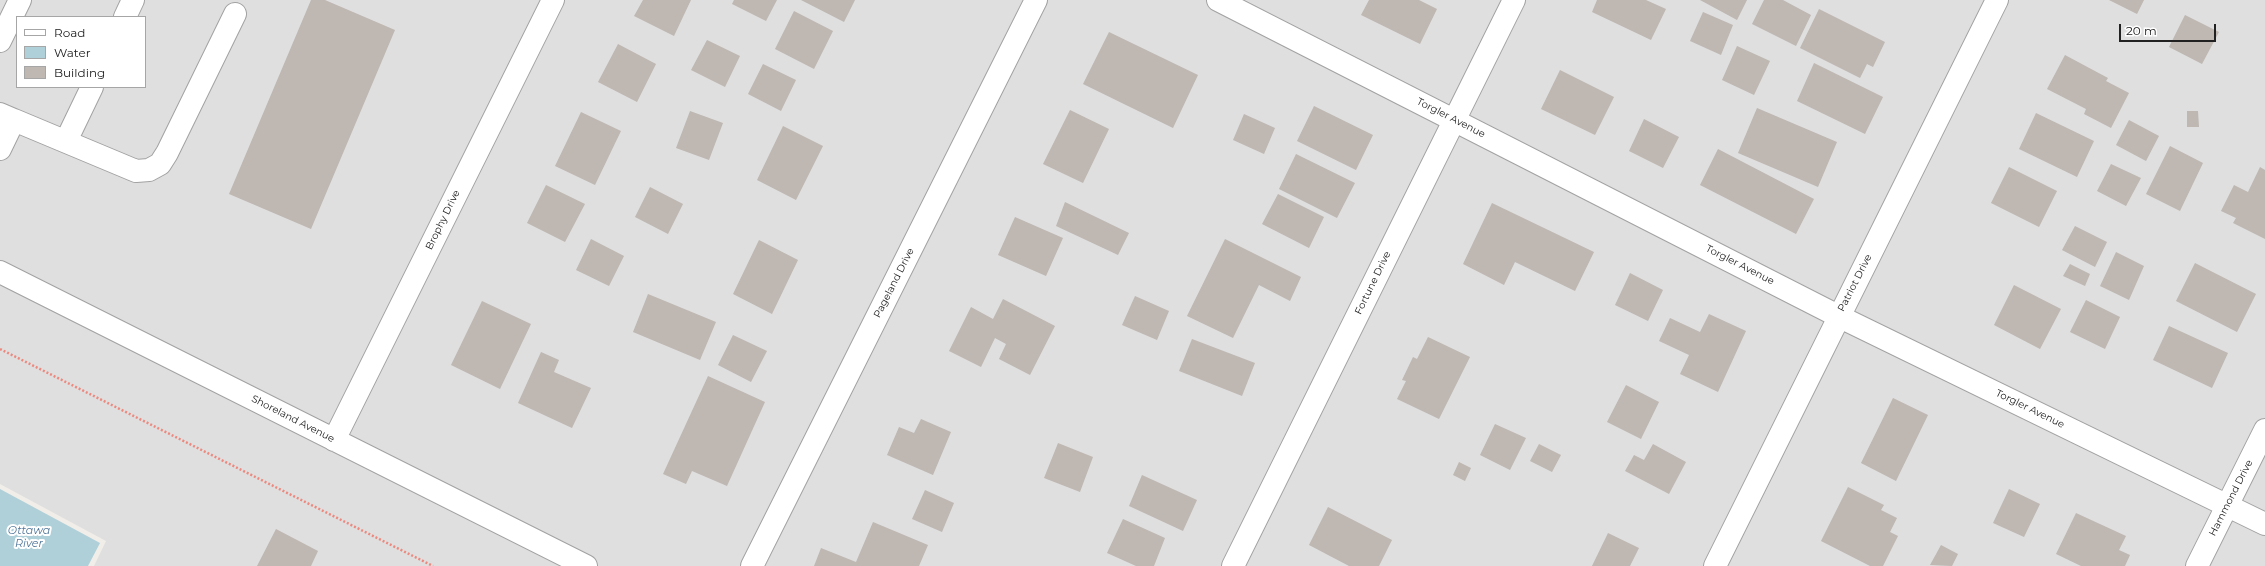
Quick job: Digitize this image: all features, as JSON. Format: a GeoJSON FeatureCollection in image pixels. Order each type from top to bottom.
{"type":"FeatureCollection","features":[{"type":"Feature","properties":{"kind":"street"},"geometry":{"type":"LineString","coordinates":[[0,42],[20,0]]}},
{"type":"Feature","properties":{"kind":"street"},"geometry":{"type":"LineString","coordinates":[[125,16],[133,0]]}},
{"type":"Feature","properties":{"kind":"street","name":"Brophy Drive"},"geometry":{"type":"LineString","coordinates":[[334,440],[553,0]]}},
{"type":"Feature","properties":{"kind":"street","name":"Pageland Drive"},"geometry":{"type":"LineString","coordinates":[[752,566],[1036,0]]}},
{"type":"Feature","properties":{"kind":"street","name":"Torgler Avenue"},"geometry":{"type":"LineString","coordinates":[[1218,0],[1838,316],[2265,524]]}},
{"type":"Feature","properties":{"kind":"street","name":"Fortune Drive"},"geometry":{"type":"LineString","coordinates":[[1233,566],[1514,0]]}},
{"type":"Feature","properties":{"kind":"street","name":"Patriot Drive"},"geometry":{"type":"LineString","coordinates":[[1715,566],[1838,316],[1997,0]]}},
{"type":"Feature","properties":{"kind":"street"},"geometry":{"type":"LineString","coordinates":[[0,149],[7,117],[136,171],[149,170],[160,164],[167,153],[235,14]]}},
{"type":"Feature","properties":{"kind":"street"},"geometry":{"type":"LineString","coordinates":[[66,141],[92,88]]}},
{"type":"Feature","properties":{"kind":"street","name":"Shoreland Avenue"},"geometry":{"type":"LineString","coordinates":[[0,272],[586,566]]}},
{"type":"Feature","properties":{"kind":"street","name":"Hammond Drive"},"geometry":{"type":"LineString","coordinates":[[2197,566],[2265,430]]}},
{"type":"Feature","properties":{"kind":"path"},"geometry":{"type":"LineString","coordinates":[[0,349],[433,566]]}},
{"type":"Feature","properties":{"kind":"shaded area"},"geometry":{"type":"Polygon","coordinates":[[[0,0],[2265,0],[2265,566],[94,566],[106,541],[0,484],[0,0]]]}},
{"type":"Feature","properties":{"kind":"water","name":"Ottawa River"},"geometry":{"type":"Polygon","coordinates":[[[0,489],[100,543],[88,566],[0,566],[0,489]]]}},
{"type":"Feature","properties":{"kind":"building"},"geometry":{"type":"Polygon","coordinates":[[[311,0],[325,0],[395,30],[311,229],[229,194],[311,0]]]}},
{"type":"Feature","properties":{"kind":"building"},"geometry":{"type":"Polygon","coordinates":[[[643,0],[691,0],[674,36],[634,16],[643,0]]]}},
{"type":"Feature","properties":{"kind":"building"},"geometry":{"type":"Polygon","coordinates":[[[734,0],[777,0],[766,21],[732,4],[734,0]]]}},
{"type":"Feature","properties":{"kind":"building"},"geometry":{"type":"Polygon","coordinates":[[[801,0],[855,0],[844,22],[801,0]]]}},
{"type":"Feature","properties":{"kind":"building"},"geometry":{"type":"Polygon","coordinates":[[[1369,0],[1419,0],[1437,9],[1420,44],[1361,15],[1369,0]]]}},
{"type":"Feature","properties":{"kind":"building"},"geometry":{"type":"Polygon","coordinates":[[[1597,0],[1646,0],[1666,9],[1651,40],[1592,12],[1597,0]]]}},
{"type":"Feature","properties":{"kind":"building"},"geometry":{"type":"Polygon","coordinates":[[[1700,0],[1747,0],[1737,20],[1700,0]]]}},
{"type":"Feature","properties":{"kind":"building"},"geometry":{"type":"Polygon","coordinates":[[[1764,0],[1783,0],[1811,15],[1796,46],[1752,24],[1764,0]]]}},
{"type":"Feature","properties":{"kind":"building"},"geometry":{"type":"Polygon","coordinates":[[[2109,0],[2144,0],[2137,14],[2109,0]]]}},
{"type":"Feature","properties":{"kind":"building"},"geometry":{"type":"Polygon","coordinates":[[[1819,9],[1885,42],[1873,67],[1867,64],[1860,78],[1800,48],[1819,9]]]}},
{"type":"Feature","properties":{"kind":"building"},"geometry":{"type":"Polygon","coordinates":[[[794,11],[833,31],[814,69],[775,49],[794,11]]]}},
{"type":"Feature","properties":{"kind":"building"},"geometry":{"type":"Polygon","coordinates":[[[1703,12],[1733,25],[1721,55],[1690,41],[1703,12]]]}},
{"type":"Feature","properties":{"kind":"building"},"geometry":{"type":"Polygon","coordinates":[[[2185,15],[2219,32],[2202,64],[2169,47],[2185,15]]]}},
{"type":"Feature","properties":{"kind":"building"},"geometry":{"type":"Polygon","coordinates":[[[1109,32],[1198,75],[1173,128],[1083,84],[1109,32]]]}},
{"type":"Feature","properties":{"kind":"building"},"geometry":{"type":"Polygon","coordinates":[[[707,40],[740,56],[725,87],[691,70],[707,40]]]}},
{"type":"Feature","properties":{"kind":"building"},"geometry":{"type":"Polygon","coordinates":[[[618,44],[656,64],[637,102],[598,82],[618,44]]]}},
{"type":"Feature","properties":{"kind":"building"},"geometry":{"type":"Polygon","coordinates":[[[1737,46],[1770,61],[1754,95],[1722,80],[1737,46]]]}},
{"type":"Feature","properties":{"kind":"building"},"geometry":{"type":"Polygon","coordinates":[[[2065,55],[2108,78],[2106,81],[2129,93],[2111,128],[2084,114],[2086,109],[2047,89],[2065,55]]]}},
{"type":"Feature","properties":{"kind":"building"},"geometry":{"type":"Polygon","coordinates":[[[1814,63],[1883,97],[1865,134],[1797,101],[1814,63]]]}},
{"type":"Feature","properties":{"kind":"building"},"geometry":{"type":"Polygon","coordinates":[[[763,64],[796,80],[781,111],[748,94],[763,64]]]}},
{"type":"Feature","properties":{"kind":"building"},"geometry":{"type":"Polygon","coordinates":[[[1560,70],[1614,97],[1595,135],[1541,109],[1560,70]]]}},
{"type":"Feature","properties":{"kind":"building"},"geometry":{"type":"Polygon","coordinates":[[[1314,106],[1373,135],[1356,170],[1297,141],[1314,106]]]}},
{"type":"Feature","properties":{"kind":"building"},"geometry":{"type":"Polygon","coordinates":[[[1757,108],[1837,142],[1818,187],[1738,153],[1757,108]]]}},
{"type":"Feature","properties":{"kind":"building"},"geometry":{"type":"Polygon","coordinates":[[[1070,110],[1109,129],[1083,183],[1043,164],[1070,110]]]}},
{"type":"Feature","properties":{"kind":"building"},"geometry":{"type":"Polygon","coordinates":[[[690,111],[723,123],[709,160],[676,148],[690,111]]]}},
{"type":"Feature","properties":{"kind":"building"},"geometry":{"type":"Polygon","coordinates":[[[2187,111],[2198,111],[2199,127],[2187,127],[2187,111]]]}},
{"type":"Feature","properties":{"kind":"building"},"geometry":{"type":"Polygon","coordinates":[[[581,112],[621,131],[595,185],[555,166],[581,112]]]}},
{"type":"Feature","properties":{"kind":"building"},"geometry":{"type":"Polygon","coordinates":[[[2036,113],[2094,141],[2077,177],[2019,149],[2036,113]]]}},
{"type":"Feature","properties":{"kind":"building"},"geometry":{"type":"Polygon","coordinates":[[[1244,114],[1275,128],[1264,154],[1233,140],[1244,114]]]}},
{"type":"Feature","properties":{"kind":"building"},"geometry":{"type":"Polygon","coordinates":[[[1644,119],[1679,137],[1663,168],[1629,151],[1644,119]]]}},
{"type":"Feature","properties":{"kind":"building"},"geometry":{"type":"Polygon","coordinates":[[[2129,120],[2159,136],[2146,161],[2116,145],[2129,120]]]}},
{"type":"Feature","properties":{"kind":"building"},"geometry":{"type":"Polygon","coordinates":[[[783,126],[823,146],[796,200],[757,180],[783,126]]]}},
{"type":"Feature","properties":{"kind":"building"},"geometry":{"type":"Polygon","coordinates":[[[2170,146],[2203,163],[2180,211],[2146,194],[2170,146]]]}},
{"type":"Feature","properties":{"kind":"building"},"geometry":{"type":"Polygon","coordinates":[[[1718,149],[1814,199],[1796,234],[1700,185],[1718,149]]]}},
{"type":"Feature","properties":{"kind":"building"},"geometry":{"type":"Polygon","coordinates":[[[1296,154],[1355,183],[1337,218],[1279,189],[1296,154]]]}},
{"type":"Feature","properties":{"kind":"building"},"geometry":{"type":"Polygon","coordinates":[[[2111,164],[2141,178],[2126,206],[2097,191],[2111,164]]]}},
{"type":"Feature","properties":{"kind":"building"},"geometry":{"type":"Polygon","coordinates":[[[2009,167],[2057,191],[2039,227],[1991,203],[2009,167]]]}},
{"type":"Feature","properties":{"kind":"building"},"geometry":{"type":"Polygon","coordinates":[[[2260,167],[2265,170],[2265,239],[2233,223],[2236,218],[2221,211],[2234,185],[2248,192],[2260,167]]]}},
{"type":"Feature","properties":{"kind":"building"},"geometry":{"type":"Polygon","coordinates":[[[546,185],[585,204],[565,242],[527,223],[546,185]]]}},
{"type":"Feature","properties":{"kind":"building"},"geometry":{"type":"Polygon","coordinates":[[[650,187],[683,204],[668,234],[635,217],[650,187]]]}},
{"type":"Feature","properties":{"kind":"building"},"geometry":{"type":"Polygon","coordinates":[[[1278,194],[1324,217],[1309,248],[1262,224],[1278,194]]]}},
{"type":"Feature","properties":{"kind":"building"},"geometry":{"type":"Polygon","coordinates":[[[1065,202],[1129,233],[1118,255],[1056,226],[1065,202]]]}},
{"type":"Feature","properties":{"kind":"building"},"geometry":{"type":"Polygon","coordinates":[[[1492,203],[1594,252],[1575,291],[1515,262],[1504,285],[1463,264],[1492,203]]]}},
{"type":"Feature","properties":{"kind":"building"},"geometry":{"type":"Polygon","coordinates":[[[1015,217],[1063,238],[1046,276],[998,255],[1015,217]]]}},
{"type":"Feature","properties":{"kind":"building"},"geometry":{"type":"Polygon","coordinates":[[[2075,226],[2107,242],[2095,267],[2062,250],[2075,226]]]}},
{"type":"Feature","properties":{"kind":"building"},"geometry":{"type":"Polygon","coordinates":[[[591,239],[624,256],[609,286],[576,270],[591,239]]]}},
{"type":"Feature","properties":{"kind":"building"},"geometry":{"type":"Polygon","coordinates":[[[1225,239],[1301,277],[1290,301],[1259,285],[1233,338],[1187,316],[1225,239]]]}},
{"type":"Feature","properties":{"kind":"building"},"geometry":{"type":"Polygon","coordinates":[[[759,240],[798,260],[772,314],[733,294],[759,240]]]}},
{"type":"Feature","properties":{"kind":"building"},"geometry":{"type":"Polygon","coordinates":[[[2116,252],[2144,266],[2129,300],[2100,286],[2116,252]]]}},
{"type":"Feature","properties":{"kind":"building"},"geometry":{"type":"Polygon","coordinates":[[[2195,263],[2256,294],[2237,332],[2176,301],[2195,263]]]}},
{"type":"Feature","properties":{"kind":"building"},"geometry":{"type":"Polygon","coordinates":[[[2070,264],[2090,274],[2085,286],[2063,276],[2070,264]]]}},
{"type":"Feature","properties":{"kind":"building"},"geometry":{"type":"Polygon","coordinates":[[[1630,273],[1663,290],[1648,321],[1615,305],[1630,273]]]}},
{"type":"Feature","properties":{"kind":"building"},"geometry":{"type":"Polygon","coordinates":[[[2014,285],[2061,309],[2040,349],[1994,325],[2014,285]]]}},
{"type":"Feature","properties":{"kind":"building"},"geometry":{"type":"Polygon","coordinates":[[[648,294],[716,322],[700,360],[633,332],[648,294]]]}},
{"type":"Feature","properties":{"kind":"building"},"geometry":{"type":"Polygon","coordinates":[[[1135,296],[1169,311],[1157,340],[1122,325],[1135,296]]]}},
{"type":"Feature","properties":{"kind":"building"},"geometry":{"type":"Polygon","coordinates":[[[1003,299],[1055,326],[1030,375],[999,359],[1006,344],[995,338],[981,367],[949,351],[971,307],[993,319],[1003,299]]]}},
{"type":"Feature","properties":{"kind":"building"},"geometry":{"type":"Polygon","coordinates":[[[2086,300],[2120,317],[2105,349],[2070,332],[2086,300]]]}},
{"type":"Feature","properties":{"kind":"building"},"geometry":{"type":"Polygon","coordinates":[[[482,301],[531,324],[500,389],[451,365],[482,301]]]}},
{"type":"Feature","properties":{"kind":"building"},"geometry":{"type":"Polygon","coordinates":[[[1709,314],[1746,331],[1718,392],[1680,374],[1689,355],[1659,341],[1670,318],[1700,332],[1709,314]]]}},
{"type":"Feature","properties":{"kind":"building"},"geometry":{"type":"Polygon","coordinates":[[[2169,326],[2228,353],[2212,388],[2153,360],[2169,326]]]}},
{"type":"Feature","properties":{"kind":"building"},"geometry":{"type":"Polygon","coordinates":[[[733,335],[767,351],[751,382],[718,365],[733,335]]]}},
{"type":"Feature","properties":{"kind":"building"},"geometry":{"type":"Polygon","coordinates":[[[1428,337],[1470,357],[1439,419],[1397,399],[1406,381],[1402,380],[1413,357],[1417,359],[1428,337]]]}},
{"type":"Feature","properties":{"kind":"building"},"geometry":{"type":"Polygon","coordinates":[[[1192,339],[1255,363],[1242,396],[1179,371],[1192,339]]]}},
{"type":"Feature","properties":{"kind":"building"},"geometry":{"type":"Polygon","coordinates":[[[541,352],[559,360],[554,372],[591,388],[572,428],[518,403],[541,352]]]}},
{"type":"Feature","properties":{"kind":"building"},"geometry":{"type":"Polygon","coordinates":[[[708,376],[765,402],[727,486],[692,471],[686,484],[663,474],[708,376]]]}},
{"type":"Feature","properties":{"kind":"building"},"geometry":{"type":"Polygon","coordinates":[[[1626,385],[1659,402],[1641,439],[1607,422],[1626,385]]]}},
{"type":"Feature","properties":{"kind":"building"},"geometry":{"type":"Polygon","coordinates":[[[1893,398],[1928,415],[1896,481],[1861,463],[1893,398]]]}},
{"type":"Feature","properties":{"kind":"building"},"geometry":{"type":"Polygon","coordinates":[[[921,419],[951,432],[933,475],[887,455],[899,427],[914,433],[921,419]]]}},
{"type":"Feature","properties":{"kind":"building"},"geometry":{"type":"Polygon","coordinates":[[[1495,424],[1526,438],[1510,470],[1480,455],[1495,424]]]}},
{"type":"Feature","properties":{"kind":"building"},"geometry":{"type":"Polygon","coordinates":[[[1058,443],[1093,457],[1080,492],[1044,478],[1058,443]]]}},
{"type":"Feature","properties":{"kind":"building"},"geometry":{"type":"Polygon","coordinates":[[[1539,444],[1561,455],[1552,472],[1530,461],[1539,444]]]}},
{"type":"Feature","properties":{"kind":"building"},"geometry":{"type":"Polygon","coordinates":[[[1653,444],[1686,462],[1669,494],[1625,471],[1634,455],[1644,460],[1653,444]]]}},
{"type":"Feature","properties":{"kind":"building"},"geometry":{"type":"Polygon","coordinates":[[[1459,462],[1471,468],[1465,481],[1453,475],[1459,462]]]}},
{"type":"Feature","properties":{"kind":"building"},"geometry":{"type":"Polygon","coordinates":[[[1142,475],[1197,500],[1183,531],[1129,506],[1142,475]]]}},
{"type":"Feature","properties":{"kind":"building"},"geometry":{"type":"Polygon","coordinates":[[[1848,487],[1884,505],[1881,510],[1897,518],[1890,532],[1898,536],[1883,566],[1870,566],[1821,541],[1848,487]]]}},
{"type":"Feature","properties":{"kind":"building"},"geometry":{"type":"Polygon","coordinates":[[[2009,489],[2040,504],[2024,537],[1993,523],[2009,489]]]}},
{"type":"Feature","properties":{"kind":"building"},"geometry":{"type":"Polygon","coordinates":[[[925,490],[954,503],[942,532],[912,519],[925,490]]]}},
{"type":"Feature","properties":{"kind":"building"},"geometry":{"type":"Polygon","coordinates":[[[1328,507],[1392,540],[1379,566],[1349,566],[1309,545],[1328,507]]]}},
{"type":"Feature","properties":{"kind":"building"},"geometry":{"type":"Polygon","coordinates":[[[2076,513],[2126,536],[2119,550],[2130,555],[2125,566],[2081,566],[2056,554],[2076,513]]]}},
{"type":"Feature","properties":{"kind":"building"},"geometry":{"type":"Polygon","coordinates":[[[1123,519],[1165,538],[1154,566],[1136,566],[1107,553],[1123,519]]]}},
{"type":"Feature","properties":{"kind":"building"},"geometry":{"type":"Polygon","coordinates":[[[873,522],[928,545],[919,566],[814,566],[821,548],[856,562],[873,522]]]}},
{"type":"Feature","properties":{"kind":"building"},"geometry":{"type":"Polygon","coordinates":[[[276,529],[318,551],[311,566],[257,566],[276,529]]]}},
{"type":"Feature","properties":{"kind":"building"},"geometry":{"type":"Polygon","coordinates":[[[1608,533],[1639,548],[1630,566],[1592,566],[1608,533]]]}},
{"type":"Feature","properties":{"kind":"building"},"geometry":{"type":"Polygon","coordinates":[[[1941,545],[1958,554],[1952,566],[1930,565],[1941,545]]]}}]}
